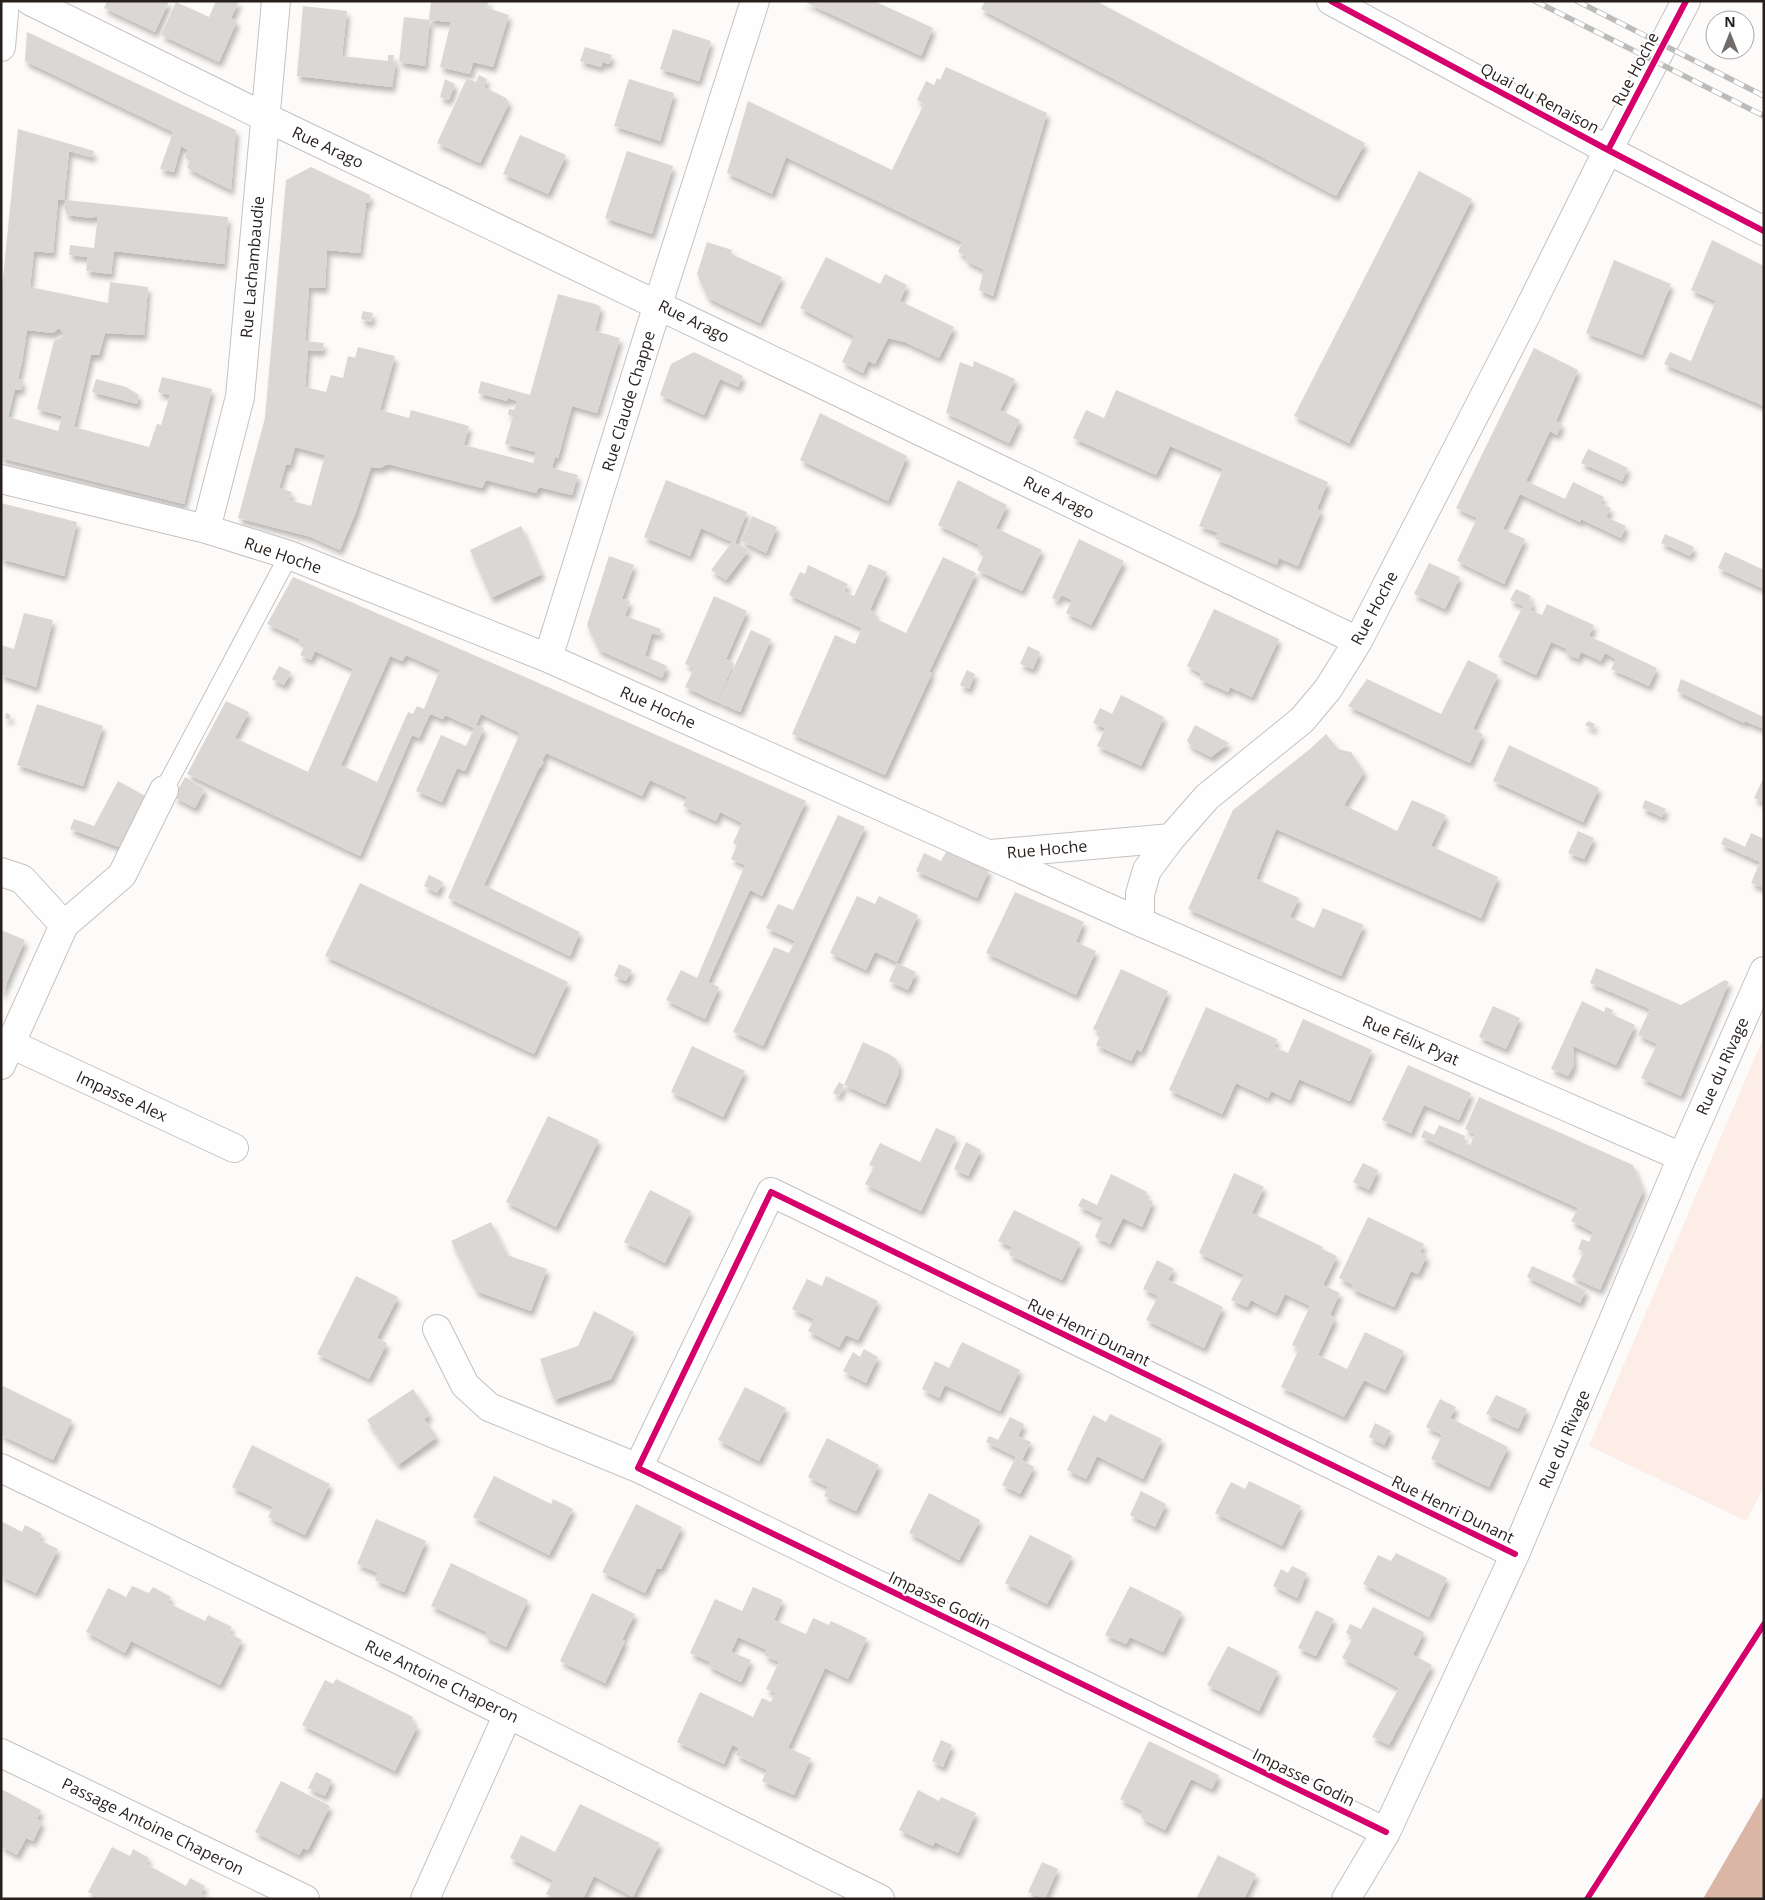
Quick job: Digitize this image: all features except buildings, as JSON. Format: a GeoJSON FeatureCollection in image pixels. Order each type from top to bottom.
{"type":"FeatureCollection","features":[{"type":"Feature","properties":{"kind":"street"},"geometry":{"type":"LineString","coordinates":[[1,47],[5,1]]}},
{"type":"Feature","properties":{"kind":"street","name":"Rue Arago"},"geometry":{"type":"LineString","coordinates":[[30,1],[265,117],[1358,641]]}},
{"type":"Feature","properties":{"kind":"street","name":"Rue Lachambaudie"},"geometry":{"type":"LineString","coordinates":[[206,529],[240,397],[276,1]]}},
{"type":"Feature","properties":{"kind":"street","name":"Rue Claude Chappe"},"geometry":{"type":"LineString","coordinates":[[548,658],[755,1]]}},
{"type":"Feature","properties":{"kind":"street","name":"Quai du Renaison"},"geometry":{"type":"LineString","coordinates":[[1331,1],[1608,150],[1764,231]]}},
{"type":"Feature","properties":{"kind":"street","name":"Rue Hoche"},"geometry":{"type":"LineString","coordinates":[[1,479],[206,529],[289,555],[548,658],[990,854],[1172,838],[1206,797],[1302,720],[1328,689],[1358,641],[1686,1]]}},
{"type":"Feature","properties":{"kind":"street"},"geometry":{"type":"LineString","coordinates":[[6,1054],[64,926],[122,875],[164,790]]}},
{"type":"Feature","properties":{"kind":"street"},"geometry":{"type":"LineString","coordinates":[[1140,922],[1140,894],[1147,870],[1172,838]]}},
{"type":"Feature","properties":{"kind":"street","name":"Rue Félix Pyat"},"geometry":{"type":"LineString","coordinates":[[990,854],[1140,922],[1682,1158]]}},
{"type":"Feature","properties":{"kind":"street"},"geometry":{"type":"LineString","coordinates":[[1,872],[22,879],[64,926]]}},
{"type":"Feature","properties":{"kind":"street","name":"Rue du Rivage"},"geometry":{"type":"LineString","coordinates":[[1346,1899],[1386,1832],[1515,1554],[1682,1158],[1764,971]]}},
{"type":"Feature","properties":{"kind":"street","name":"Impasse Alex"},"geometry":{"type":"LineString","coordinates":[[6,1054],[234,1148]]}},
{"type":"Feature","properties":{"kind":"street","name":"Rue Henri Dunant"},"geometry":{"type":"LineString","coordinates":[[638,1468],[771,1192],[1515,1554]]}},
{"type":"Feature","properties":{"kind":"street","name":"Impasse Godin"},"geometry":{"type":"LineString","coordinates":[[437,1329],[465,1385],[489,1407],[638,1468],[1386,1832]]}},
{"type":"Feature","properties":{"kind":"street","name":"Rue Antoine Chaperon"},"geometry":{"type":"LineString","coordinates":[[1,1468],[393,1657],[880,1899]]}},
{"type":"Feature","properties":{"kind":"street"},"geometry":{"type":"LineString","coordinates":[[425,1899],[508,1714]]}},
{"type":"Feature","properties":{"kind":"street","name":"Passage Antoine Chaperon"},"geometry":{"type":"LineString","coordinates":[[1,1753],[305,1899]]}},
{"type":"Feature","properties":{"kind":"lane"},"geometry":{"type":"LineString","coordinates":[[164,790],[289,555]]}},
{"type":"Feature","properties":{"kind":"shaded area"},"geometry":{"type":"Polygon","coordinates":[[[1764,1036],[1764,1487],[1746,1521],[1589,1446],[1764,1036]]]}},
{"type":"Feature","properties":{"kind":"shaded area"},"geometry":{"type":"Polygon","coordinates":[[[1764,1794],[1764,1899],[1703,1899],[1764,1794]]]}},
{"type":"Feature","properties":{"kind":"railway"},"geometry":{"type":"LineString","coordinates":[[1535,1],[1764,116]]}},
{"type":"Feature","properties":{"kind":"railway"},"geometry":{"type":"LineString","coordinates":[[1577,1],[1764,96]]}},
{"type":"Feature","properties":{"kind":"cycle path"},"geometry":{"type":"LineString","coordinates":[[1331,1],[1608,150],[1764,231]]}},
{"type":"Feature","properties":{"kind":"cycle path"},"geometry":{"type":"LineString","coordinates":[[1608,150],[1686,1]]}},
{"type":"Feature","properties":{"kind":"cycle path"},"geometry":{"type":"LineString","coordinates":[[1386,1832],[638,1468],[771,1192],[1515,1554]]}},
{"type":"Feature","properties":{"kind":"cycle path"},"geometry":{"type":"LineString","coordinates":[[1587,1899],[1764,1624]]}}]}
